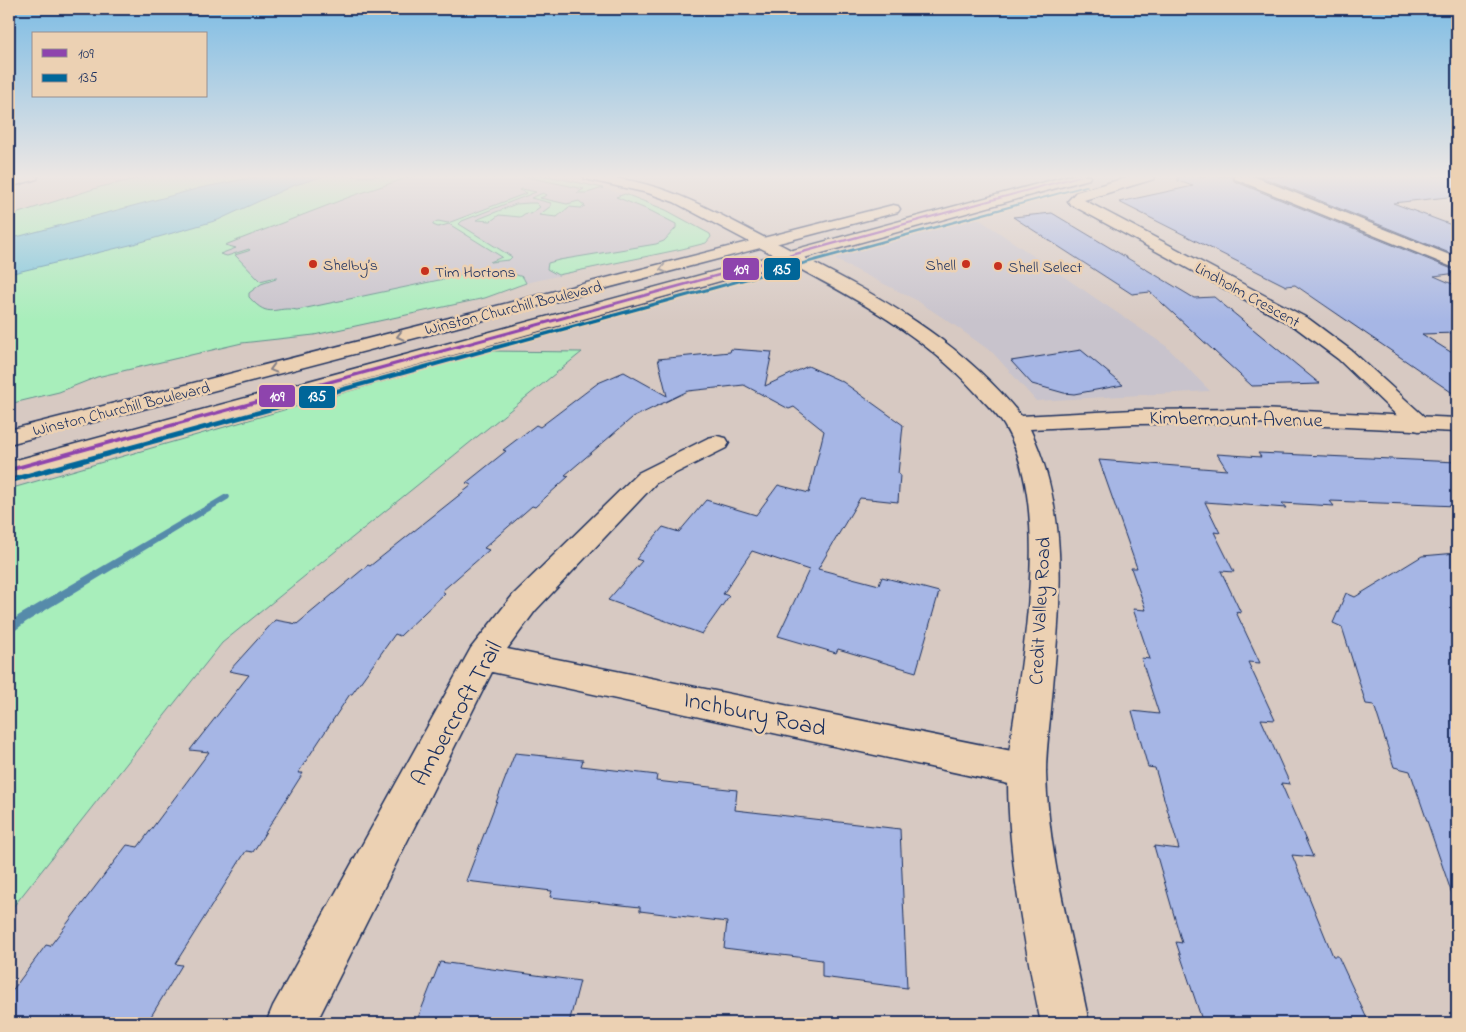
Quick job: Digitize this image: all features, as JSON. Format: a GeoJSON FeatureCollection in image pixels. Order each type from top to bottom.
{"type":"FeatureCollection","features":[{"type":"Feature","properties":{"kind":"street","name":"Credit Valley Road"},"geometry":{"type":"LineString","coordinates":[[728,224],[879,304],[928,336],[981,382],[1015,423],[1030,452],[1043,520],[1045,568],[1027,771],[1032,843],[1044,927],[1065,1023]]}},
{"type":"Feature","properties":{"kind":"street","name":"Winston Churchill Boulevard"},"geometry":{"type":"LineString","coordinates":[[9,437],[834,224]]}},
{"type":"Feature","properties":{"kind":"street","name":"Winston Churchill Boulevard"},"geometry":{"type":"LineString","coordinates":[[9,470],[906,224]]}},
{"type":"Feature","properties":{"kind":"street","name":"Lindholm Crescent"},"geometry":{"type":"LineString","coordinates":[[1120,224],[1302,323],[1345,355],[1419,424]]}},
{"type":"Feature","properties":{"kind":"street"},"geometry":{"type":"LineString","coordinates":[[1359,224],[1457,264]]}},
{"type":"Feature","properties":{"kind":"street","name":"Kimbermount Avenue"},"geometry":{"type":"LineString","coordinates":[[1015,423],[1134,417],[1258,416],[1457,425]]}},
{"type":"Feature","properties":{"kind":"street","name":"Ambercroft Trail"},"geometry":{"type":"LineString","coordinates":[[290,1023],[483,657],[524,603],[646,478],[717,443]]}},
{"type":"Feature","properties":{"kind":"street","name":"Inchbury Road"},"geometry":{"type":"LineString","coordinates":[[483,657],[1027,771]]}},
{"type":"Feature","properties":{"kind":"shaded area"},"geometry":{"type":"Polygon","coordinates":[[[275,224],[691,224],[710,234],[711,237],[706,243],[526,283],[485,298],[314,335],[273,340],[196,253],[275,224]]]}},
{"type":"Feature","properties":{"kind":"shaded area"},"geometry":{"type":"Polygon","coordinates":[[[941,224],[986,224],[1166,346],[1210,391],[1036,401],[993,353],[957,327],[916,300],[836,260],[836,255],[941,224]]]}},
{"type":"Feature","properties":{"kind":"green space"},"geometry":{"type":"Polygon","coordinates":[[[9,224],[279,224],[225,245],[236,248],[220,254],[227,256],[249,249],[235,255],[260,281],[276,277],[276,279],[261,284],[249,293],[249,297],[256,304],[273,311],[297,310],[477,272],[510,273],[523,277],[526,283],[485,298],[314,335],[242,343],[97,377],[59,392],[9,404],[9,224]]]}},
{"type":"Feature","properties":{"kind":"green space"},"geometry":{"type":"Polygon","coordinates":[[[433,224],[448,224],[438,227],[433,224]]]}},
{"type":"Feature","properties":{"kind":"green space"},"geometry":{"type":"Polygon","coordinates":[[[449,224],[459,224],[512,257],[509,260],[490,262],[502,257],[449,224]]]}},
{"type":"Feature","properties":{"kind":"green space"},"geometry":{"type":"Polygon","coordinates":[[[676,224],[692,224],[710,234],[711,237],[706,243],[682,249],[558,275],[547,269],[548,263],[559,260],[656,244],[664,241],[676,228],[676,224]]]}},
{"type":"Feature","properties":{"kind":"green space"},"geometry":{"type":"Polygon","coordinates":[[[489,351],[582,352],[222,643],[9,912],[9,489],[489,351]]]}},
{"type":"Feature","properties":{"kind":"water"},"geometry":{"type":"Polygon","coordinates":[[[65,224],[203,224],[134,244],[9,274],[9,239],[65,224]]]}},
{"type":"Feature","properties":{"kind":"building"},"geometry":{"type":"Polygon","coordinates":[[[1024,224],[1071,224],[1194,298],[1214,297],[1320,384],[1252,386],[1150,292],[1132,294],[1024,224]]]}},
{"type":"Feature","properties":{"kind":"building"},"geometry":{"type":"Polygon","coordinates":[[[1163,224],[1341,224],[1457,271],[1457,273],[1434,276],[1457,286],[1457,333],[1422,334],[1457,356],[1457,396],[1295,285],[1286,286],[1163,224]]]}},
{"type":"Feature","properties":{"kind":"building"},"geometry":{"type":"Polygon","coordinates":[[[1378,224],[1449,224],[1457,227],[1457,256],[1378,224]]]}},
{"type":"Feature","properties":{"kind":"building"},"geometry":{"type":"Polygon","coordinates":[[[731,349],[772,352],[765,386],[808,366],[843,382],[903,425],[898,474],[900,475],[898,502],[860,498],[818,569],[879,585],[882,577],[939,592],[916,672],[838,649],[836,653],[778,636],[809,570],[752,551],[723,594],[729,596],[702,634],[608,600],[642,561],[636,559],[663,527],[679,532],[706,500],[756,515],[778,485],[809,493],[824,431],[794,407],[789,409],[744,385],[688,391],[632,418],[565,475],[569,476],[535,507],[532,506],[484,548],[489,550],[442,591],[445,593],[400,636],[395,634],[352,694],[350,694],[298,773],[303,773],[253,852],[246,851],[175,964],[182,965],[147,1023],[9,1023],[9,995],[46,945],[50,946],[127,845],[138,847],[209,752],[190,750],[249,675],[229,671],[275,620],[297,624],[368,565],[370,566],[472,485],[466,483],[506,451],[503,450],[536,425],[540,427],[598,383],[624,372],[667,396],[658,359],[730,352],[731,349]]]}},
{"type":"Feature","properties":{"kind":"building"},"geometry":{"type":"Polygon","coordinates":[[[1081,350],[1123,385],[1074,394],[1064,393],[1032,384],[1011,361],[1081,350]]]}},
{"type":"Feature","properties":{"kind":"building"},"geometry":{"type":"Polygon","coordinates":[[[1258,453],[1457,462],[1457,506],[1330,501],[1334,506],[1282,503],[1286,508],[1205,502],[1220,533],[1214,532],[1234,572],[1221,571],[1241,613],[1236,612],[1260,663],[1248,662],[1275,720],[1261,719],[1290,784],[1281,783],[1313,857],[1292,855],[1333,956],[1338,956],[1369,1023],[1203,1023],[1176,942],[1182,943],[1154,846],[1179,849],[1155,768],[1148,767],[1132,711],[1159,714],[1141,658],[1150,659],[1133,609],[1146,610],[1131,568],[1137,568],[1099,460],[1227,470],[1217,454],[1261,457],[1258,453]]]}},
{"type":"Feature","properties":{"kind":"building"},"geometry":{"type":"Polygon","coordinates":[[[1457,553],[1457,896],[1453,897],[1410,771],[1394,767],[1374,705],[1366,704],[1342,627],[1333,623],[1346,593],[1355,597],[1422,556],[1457,553]]]}},
{"type":"Feature","properties":{"kind":"building"},"geometry":{"type":"Polygon","coordinates":[[[515,753],[583,760],[581,766],[657,775],[656,781],[737,790],[735,810],[900,829],[907,988],[822,977],[822,960],[724,948],[727,922],[640,911],[640,907],[550,897],[552,891],[466,881],[515,753]]]}},
{"type":"Feature","properties":{"kind":"building"},"geometry":{"type":"Polygon","coordinates":[[[440,962],[580,981],[569,1023],[416,1023],[440,962]]]}},
{"type":"Feature","properties":{"kind":"waterway"},"geometry":{"type":"LineString","coordinates":[[9,629],[22,619],[226,497]]}},
{"type":"Feature","properties":{"kind":"transit line","name":"109"},"geometry":{"type":"LineString","coordinates":[[9,470],[906,224]]}},
{"type":"Feature","properties":{"kind":"transit line","name":"135"},"geometry":{"type":"LineString","coordinates":[[12,480],[947,224]]}},
{"type":"Feature","properties":{"kind":"place","name":"Shelby’s"},"geometry":{"type":"Point","coordinates":[313,264]}},
{"type":"Feature","properties":{"kind":"place","name":"Shell"},"geometry":{"type":"Point","coordinates":[966,264]}},
{"type":"Feature","properties":{"kind":"place","name":"Shell Select"},"geometry":{"type":"Point","coordinates":[998,266]}},
{"type":"Feature","properties":{"kind":"place","name":"Tim Hortons"},"geometry":{"type":"Point","coordinates":[425,271]}}]}
